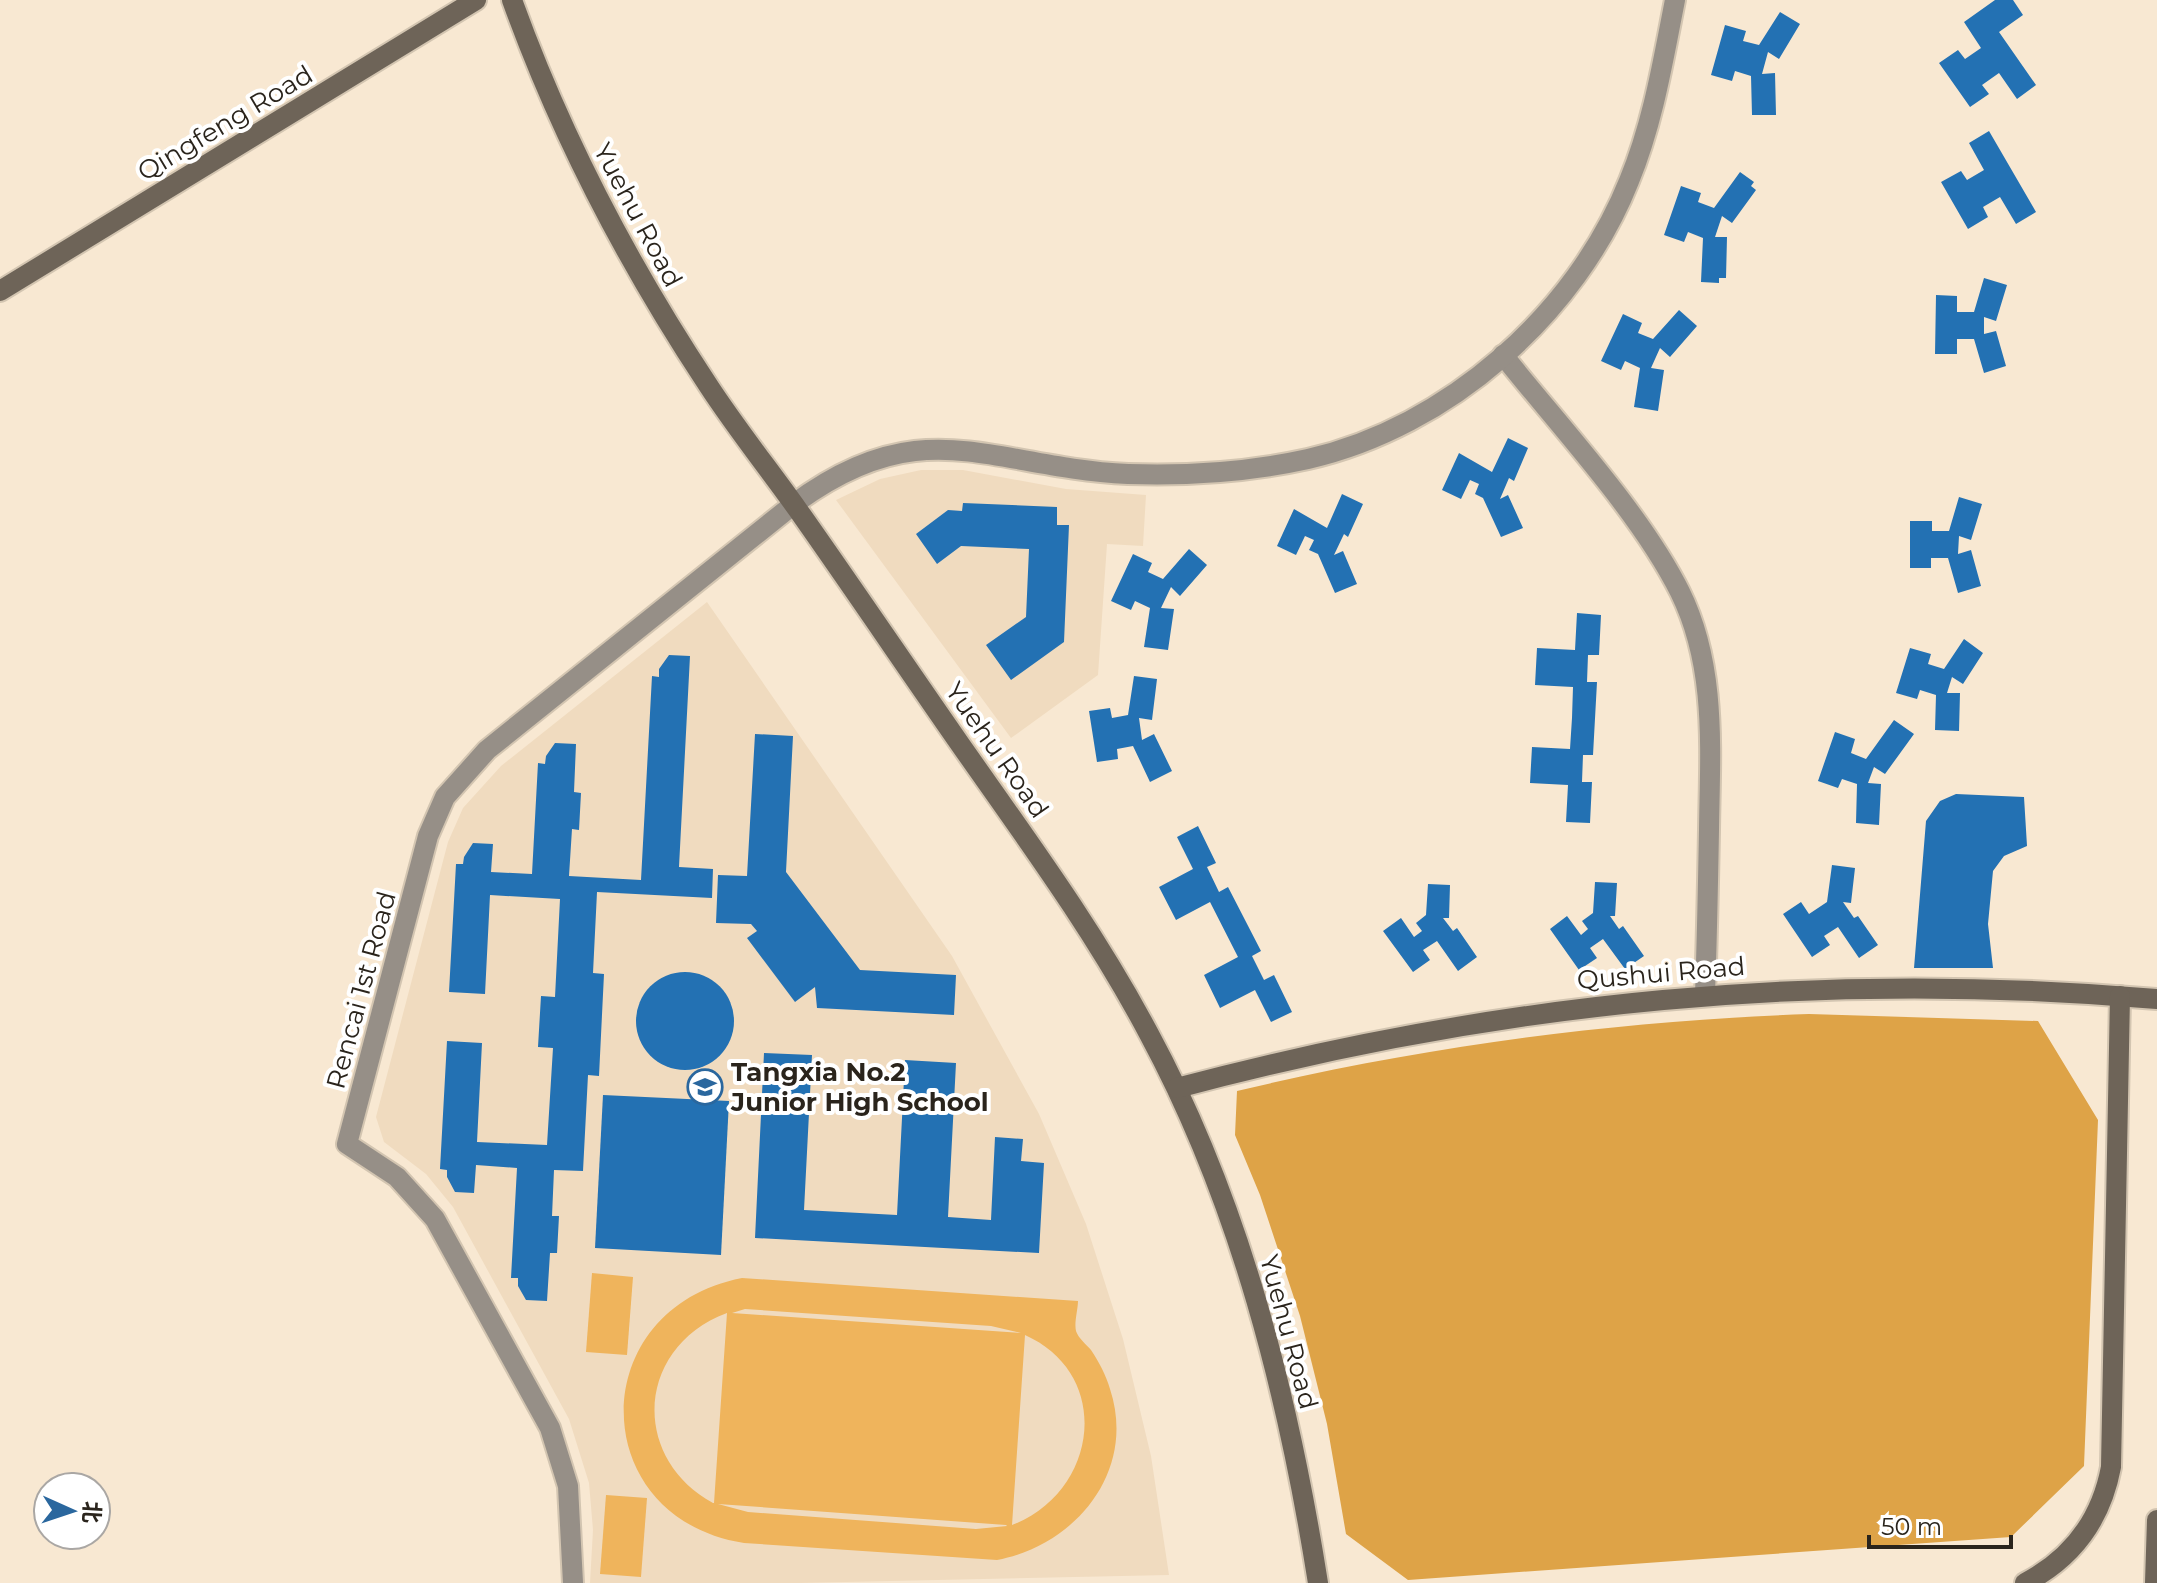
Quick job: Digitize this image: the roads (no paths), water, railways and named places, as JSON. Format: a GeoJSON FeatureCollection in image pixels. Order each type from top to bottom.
{"type":"FeatureCollection","features":[{"type":"Feature","properties":{"kind":"street","name":"Qingfeng Road"},"geometry":{"type":"LineString","coordinates":[[0,291],[476,0]]}},
{"type":"Feature","properties":{"kind":"street","name":"Yuehu Road"},"geometry":{"type":"LineString","coordinates":[[512,0],[577,158],[621,240],[709,387],[1055,878],[1120,981],[1177,1088],[1206,1149],[1270,1351],[1293,1447],[1318,1583]]}},
{"type":"Feature","properties":{"kind":"street"},"geometry":{"type":"LineString","coordinates":[[794,504],[846,471],[874,459],[919,449],[965,449],[1069,468],[1128,474],[1250,470],[1310,458],[1369,438],[1425,411],[1503,355],[1565,290],[1600,239],[1629,183],[1649,124],[1675,0]]}},
{"type":"Feature","properties":{"kind":"street"},"geometry":{"type":"LineString","coordinates":[[1503,355],[1657,550],[1682,595],[1699,643],[1709,693],[1711,743],[1705,994]]}},
{"type":"Feature","properties":{"kind":"street","name":"Rencai 1st Road"},"geometry":{"type":"LineString","coordinates":[[573,1583],[568,1486],[550,1428],[435,1219],[397,1177],[347,1144],[428,836],[445,797],[464,771],[487,750],[794,504]]}},
{"type":"Feature","properties":{"kind":"street","name":"Qushui Road"},"geometry":{"type":"LineString","coordinates":[[1177,1088],[1421,1030],[1587,1005],[1705,994],[1920,986],[2157,999]]}},
{"type":"Feature","properties":{"kind":"street"},"geometry":{"type":"LineString","coordinates":[[2025,1583],[2057,1564],[2084,1536],[2102,1502],[2111,1467],[2120,996]]}},
{"type":"Feature","properties":{"kind":"street"},"geometry":{"type":"LineString","coordinates":[[2155,1583],[2157,1520]]}},
{"type":"Feature","properties":{"kind":"place","name":"Tangxia No.2 Junior High School"},"geometry":{"type":"Point","coordinates":[705,1087]}}]}
